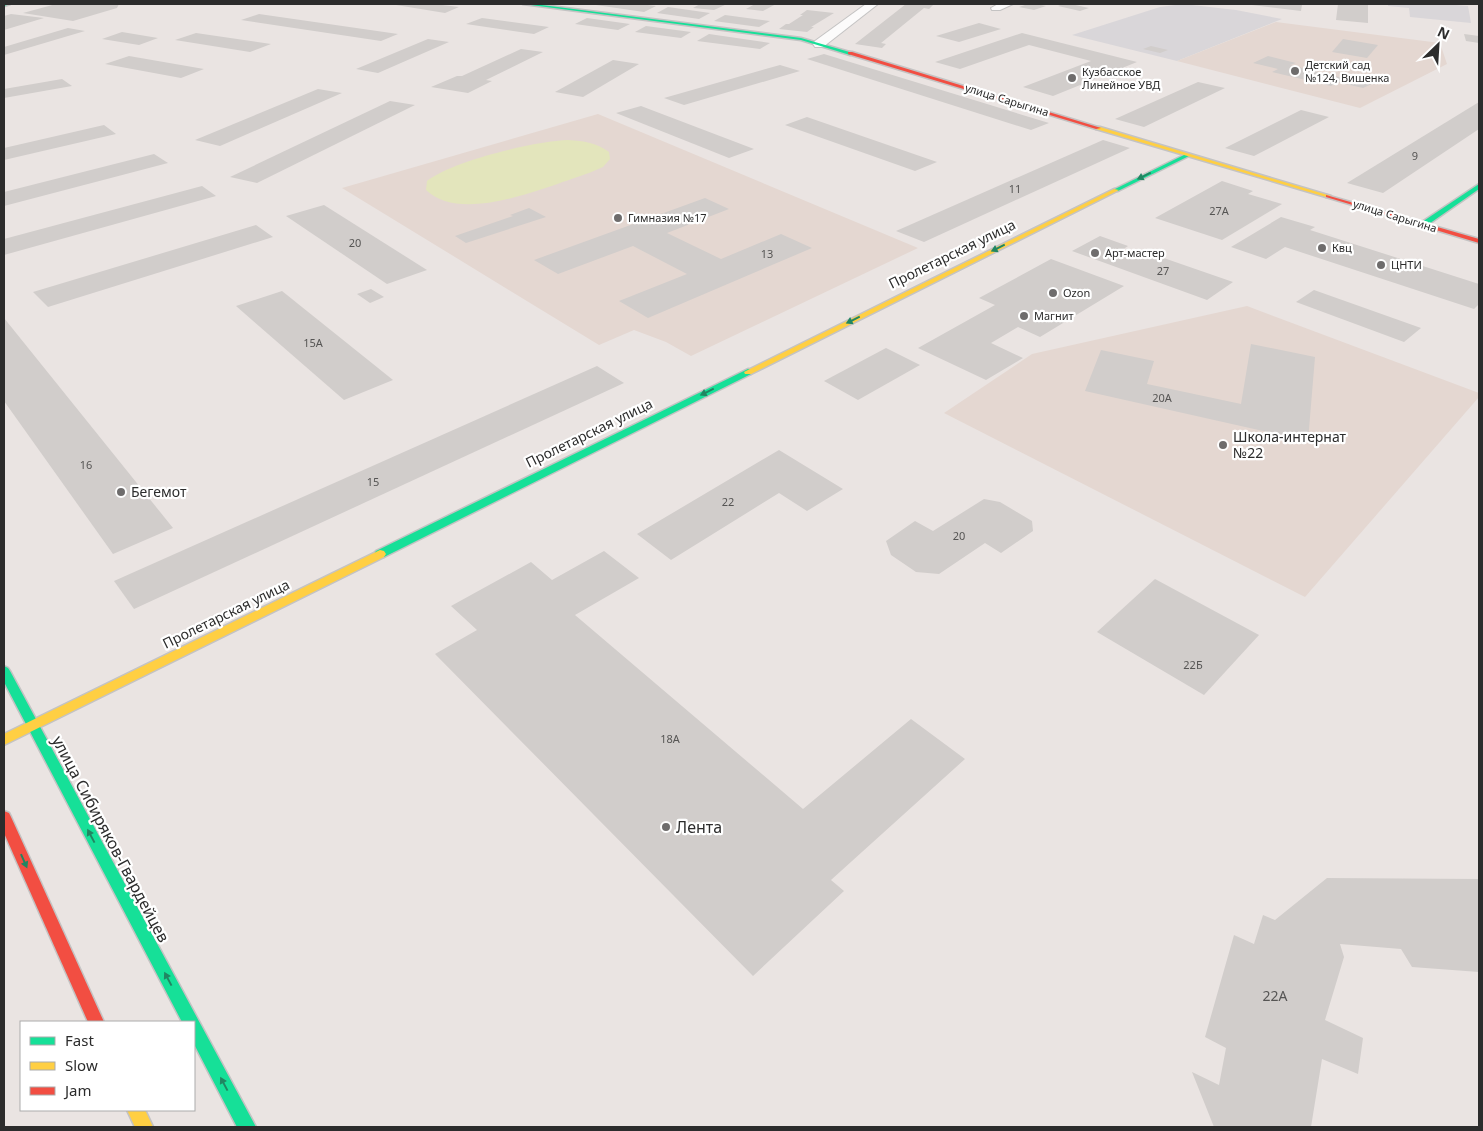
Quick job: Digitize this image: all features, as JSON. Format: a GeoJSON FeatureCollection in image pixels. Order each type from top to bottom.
{"type":"FeatureCollection","features":[{"type":"Feature","properties":{"kind":"street"},"geometry":{"type":"LineString","coordinates":[[4,5],[8,4]]}},
{"type":"Feature","properties":{"kind":"street","name":"улица Сарыгина"},"geometry":{"type":"LineString","coordinates":[[525,4],[546,5],[781,36],[819,44],[1479,241]]}},
{"type":"Feature","properties":{"kind":"street"},"geometry":{"type":"LineString","coordinates":[[819,44],[873,4]]}},
{"type":"Feature","properties":{"kind":"street"},"geometry":{"type":"LineString","coordinates":[[996,8],[1008,4]]}},
{"type":"Feature","properties":{"kind":"street","name":"Пролетарская улица"},"geometry":{"type":"LineString","coordinates":[[4,740],[1188,154]]}},
{"type":"Feature","properties":{"kind":"street"},"geometry":{"type":"LineString","coordinates":[[1423,224],[1479,186]]}},
{"type":"Feature","properties":{"kind":"street","name":"улица Сибиряков-Гвардейцев"},"geometry":{"type":"LineString","coordinates":[[4,670],[190,1021]]}},
{"type":"Feature","properties":{"kind":"street"},"geometry":{"type":"LineString","coordinates":[[4,817],[96,1021]]}},
{"type":"Feature","properties":{"kind":"street"},"geometry":{"type":"LineString","coordinates":[[195,1029],[247,1127]]}},
{"type":"Feature","properties":{"kind":"street"},"geometry":{"type":"LineString","coordinates":[[136,1111],[144,1127]]}},
{"type":"Feature","properties":{"kind":"shaded area"},"geometry":{"type":"Polygon","coordinates":[[[1183,4],[1236,10],[1282,19],[1177,61],[1072,35],[1160,7],[1183,4]]]}},
{"type":"Feature","properties":{"kind":"shaded area"},"geometry":{"type":"Polygon","coordinates":[[[1388,4],[1468,6],[1471,23],[1410,17],[1409,8],[1388,6],[1388,4]]]}},
{"type":"Feature","properties":{"kind":"shaded area"},"geometry":{"type":"Polygon","coordinates":[[[1276,22],[1440,43],[1447,64],[1360,108],[1177,61],[1276,22]]]}},
{"type":"Feature","properties":{"kind":"shaded area","name":"Гимназия №17"},"geometry":{"type":"Polygon","coordinates":[[[598,114],[918,248],[691,356],[666,342],[634,330],[599,345],[342,188],[598,114]]]}},
{"type":"Feature","properties":{"kind":"shaded area","name":"Школа-интернат №22"},"geometry":{"type":"Polygon","coordinates":[[[1247,306],[1479,393],[1479,397],[1305,597],[944,413],[1032,354],[1247,306]]]}},
{"type":"Feature","properties":{"kind":"green space"},"geometry":{"type":"Polygon","coordinates":[[[568,140],[600,146],[609,152],[610,159],[603,167],[589,173],[506,200],[461,204],[442,200],[426,190],[427,181],[455,166],[515,148],[568,140]]]}},
{"type":"Feature","properties":{"kind":"building"},"geometry":{"type":"Polygon","coordinates":[[[56,4],[119,4],[117,8],[73,21],[23,13],[56,4]]]}},
{"type":"Feature","properties":{"kind":"building"},"geometry":{"type":"Polygon","coordinates":[[[390,4],[434,4],[459,7],[445,13],[390,4]]]}},
{"type":"Feature","properties":{"kind":"building"},"geometry":{"type":"Polygon","coordinates":[[[589,4],[639,4],[656,6],[644,12],[589,4]]]}},
{"type":"Feature","properties":{"kind":"building"},"geometry":{"type":"Polygon","coordinates":[[[700,4],[727,4],[714,10],[693,8],[700,4]]]}},
{"type":"Feature","properties":{"kind":"building"},"geometry":{"type":"Polygon","coordinates":[[[755,4],[776,4],[763,11],[746,9],[755,4]]]}},
{"type":"Feature","properties":{"kind":"building"},"geometry":{"type":"Polygon","coordinates":[[[906,4],[934,4],[929,9],[924,8],[881,43],[886,44],[882,48],[855,44],[906,4]]]}},
{"type":"Feature","properties":{"kind":"building"},"geometry":{"type":"Polygon","coordinates":[[[1028,4],[1046,6],[1034,10],[1019,7],[1028,4]]]}},
{"type":"Feature","properties":{"kind":"building"},"geometry":{"type":"Polygon","coordinates":[[[1063,4],[1089,8],[1080,11],[1058,6],[1063,4]]]}},
{"type":"Feature","properties":{"kind":"building"},"geometry":{"type":"Polygon","coordinates":[[[1244,4],[1290,4],[1302,5],[1301,11],[1244,4]]]}},
{"type":"Feature","properties":{"kind":"building"},"geometry":{"type":"Polygon","coordinates":[[[1338,4],[1368,4],[1368,23],[1336,20],[1338,4]]]}},
{"type":"Feature","properties":{"kind":"building"},"geometry":{"type":"Polygon","coordinates":[[[668,7],[710,13],[699,19],[657,13],[668,7]]]}},
{"type":"Feature","properties":{"kind":"building"},"geometry":{"type":"Polygon","coordinates":[[[807,10],[834,13],[811,27],[814,27],[807,32],[779,29],[803,15],[800,15],[807,10]]]}},
{"type":"Feature","properties":{"kind":"building"},"geometry":{"type":"Polygon","coordinates":[[[11,14],[44,18],[4,30],[4,16],[11,14]]]}},
{"type":"Feature","properties":{"kind":"building"},"geometry":{"type":"Polygon","coordinates":[[[259,14],[398,34],[381,41],[241,20],[259,14]]]}},
{"type":"Feature","properties":{"kind":"building"},"geometry":{"type":"Polygon","coordinates":[[[725,15],[770,21],[759,27],[714,21],[725,15]]]}},
{"type":"Feature","properties":{"kind":"building"},"geometry":{"type":"Polygon","coordinates":[[[482,18],[549,27],[534,34],[466,24],[482,18]]]}},
{"type":"Feature","properties":{"kind":"building"},"geometry":{"type":"Polygon","coordinates":[[[587,18],[630,24],[618,30],[575,24],[587,18]]]}},
{"type":"Feature","properties":{"kind":"building"},"geometry":{"type":"Polygon","coordinates":[[[979,23],[1001,29],[959,42],[936,36],[979,23]]]}},
{"type":"Feature","properties":{"kind":"building"},"geometry":{"type":"Polygon","coordinates":[[[646,26],[691,32],[681,38],[635,32],[646,26]]]}},
{"type":"Feature","properties":{"kind":"building"},"geometry":{"type":"Polygon","coordinates":[[[68,28],[85,31],[4,55],[4,47],[68,28]]]}},
{"type":"Feature","properties":{"kind":"building"},"geometry":{"type":"Polygon","coordinates":[[[122,32],[158,38],[139,45],[102,39],[122,32]]]}},
{"type":"Feature","properties":{"kind":"building"},"geometry":{"type":"Polygon","coordinates":[[[196,33],[271,44],[250,52],[175,40],[196,33]]]}},
{"type":"Feature","properties":{"kind":"building"},"geometry":{"type":"Polygon","coordinates":[[[1022,33],[1137,62],[1053,96],[1023,87],[1091,61],[1029,45],[960,69],[935,62],[1022,33]]]}},
{"type":"Feature","properties":{"kind":"building"},"geometry":{"type":"Polygon","coordinates":[[[709,34],[770,43],[760,49],[697,41],[709,34]]]}},
{"type":"Feature","properties":{"kind":"building"},"geometry":{"type":"Polygon","coordinates":[[[1464,34],[1479,36],[1479,43],[1466,41],[1464,34]]]}},
{"type":"Feature","properties":{"kind":"building"},"geometry":{"type":"Polygon","coordinates":[[[428,39],[449,42],[378,73],[356,69],[428,39]]]}},
{"type":"Feature","properties":{"kind":"building"},"geometry":{"type":"Polygon","coordinates":[[[1343,39],[1378,45],[1367,58],[1332,52],[1343,39]]]}},
{"type":"Feature","properties":{"kind":"building"},"geometry":{"type":"Polygon","coordinates":[[[1151,46],[1168,50],[1160,53],[1143,49],[1151,46]]]}},
{"type":"Feature","properties":{"kind":"building"},"geometry":{"type":"Polygon","coordinates":[[[521,49],[543,52],[486,80],[492,81],[468,93],[431,87],[457,76],[462,76],[521,49]]]}},
{"type":"Feature","properties":{"kind":"building"},"geometry":{"type":"Polygon","coordinates":[[[824,54],[1049,123],[1031,130],[807,59],[824,54]]]}},
{"type":"Feature","properties":{"kind":"building"},"geometry":{"type":"Polygon","coordinates":[[[129,56],[204,69],[181,78],[105,64],[129,56]]]}},
{"type":"Feature","properties":{"kind":"building"},"geometry":{"type":"Polygon","coordinates":[[[1268,56],[1296,63],[1290,65],[1343,78],[1347,75],[1376,82],[1363,88],[1337,82],[1331,86],[1272,72],[1278,69],[1253,63],[1268,56]]]}},
{"type":"Feature","properties":{"kind":"building"},"geometry":{"type":"Polygon","coordinates":[[[613,60],[639,64],[583,97],[555,92],[613,60]]]}},
{"type":"Feature","properties":{"kind":"building"},"geometry":{"type":"Polygon","coordinates":[[[780,65],[800,71],[684,105],[664,98],[780,65]]]}},
{"type":"Feature","properties":{"kind":"building"},"geometry":{"type":"Polygon","coordinates":[[[62,79],[72,86],[4,98],[4,89],[62,79]]]}},
{"type":"Feature","properties":{"kind":"building"},"geometry":{"type":"Polygon","coordinates":[[[1198,82],[1225,88],[1144,127],[1115,119],[1198,82]]]}},
{"type":"Feature","properties":{"kind":"building"},"geometry":{"type":"Polygon","coordinates":[[[318,89],[342,93],[220,146],[195,140],[318,89]]]}},
{"type":"Feature","properties":{"kind":"building"},"geometry":{"type":"Polygon","coordinates":[[[390,101],[415,105],[257,183],[230,177],[390,101]]]}},
{"type":"Feature","properties":{"kind":"building"},"geometry":{"type":"Polygon","coordinates":[[[1479,102],[1479,129],[1383,193],[1347,183],[1479,102]]]}},
{"type":"Feature","properties":{"kind":"building"},"geometry":{"type":"Polygon","coordinates":[[[641,106],[754,149],[729,158],[616,113],[641,106]]]}},
{"type":"Feature","properties":{"kind":"building"},"geometry":{"type":"Polygon","coordinates":[[[1301,110],[1329,117],[1254,156],[1225,148],[1301,110]]]}},
{"type":"Feature","properties":{"kind":"building"},"geometry":{"type":"Polygon","coordinates":[[[807,117],[937,162],[915,171],[785,125],[807,117]]]}},
{"type":"Feature","properties":{"kind":"building"},"geometry":{"type":"Polygon","coordinates":[[[104,125],[116,134],[4,160],[4,148],[104,125]]]}},
{"type":"Feature","properties":{"kind":"building"},"geometry":{"type":"Polygon","coordinates":[[[1103,140],[1130,148],[924,242],[896,231],[1103,140]]]}},
{"type":"Feature","properties":{"kind":"building"},"geometry":{"type":"Polygon","coordinates":[[[154,154],[168,163],[4,206],[4,192],[154,154]]]}},
{"type":"Feature","properties":{"kind":"building"},"geometry":{"type":"Polygon","coordinates":[[[1222,181],[1253,191],[1248,194],[1282,204],[1222,240],[1155,218],[1222,181]]]}},
{"type":"Feature","properties":{"kind":"building"},"geometry":{"type":"Polygon","coordinates":[[[202,186],[216,196],[4,255],[4,239],[202,186]]]}},
{"type":"Feature","properties":{"kind":"building","name":"Гимназия №17"},"geometry":{"type":"Polygon","coordinates":[[[705,198],[729,209],[667,233],[721,259],[781,234],[812,248],[648,318],[619,301],[687,274],[633,246],[558,274],[534,260],[705,198]]]}},
{"type":"Feature","properties":{"kind":"building"},"geometry":{"type":"Polygon","coordinates":[[[324,205],[427,270],[387,284],[286,216],[324,205]]]}},
{"type":"Feature","properties":{"kind":"building"},"geometry":{"type":"Polygon","coordinates":[[[529,208],[546,217],[466,243],[455,236],[513,216],[510,215],[529,208]]]}},
{"type":"Feature","properties":{"kind":"building","name":"ЦНТИ"},"geometry":{"type":"Polygon","coordinates":[[[1281,217],[1315,227],[1310,230],[1479,284],[1479,304],[1474,309],[1285,247],[1266,259],[1231,247],[1281,217]]]}},
{"type":"Feature","properties":{"kind":"building"},"geometry":{"type":"Polygon","coordinates":[[[256,225],[273,237],[48,307],[33,292],[256,225]]]}},
{"type":"Feature","properties":{"kind":"building"},"geometry":{"type":"Polygon","coordinates":[[[1100,236],[1128,246],[1122,250],[1149,259],[1155,255],[1233,282],[1207,300],[1072,251],[1100,236]]]}},
{"type":"Feature","properties":{"kind":"building","name":"Магнит"},"geometry":{"type":"Polygon","coordinates":[[[1051,259],[1124,286],[1040,337],[1018,327],[991,343],[1023,358],[986,380],[918,348],[995,305],[979,298],[1051,259]]]}},
{"type":"Feature","properties":{"kind":"building"},"geometry":{"type":"Polygon","coordinates":[[[371,289],[384,297],[370,303],[357,294],[371,289]]]}},
{"type":"Feature","properties":{"kind":"building"},"geometry":{"type":"Polygon","coordinates":[[[1314,290],[1421,328],[1404,342],[1296,302],[1314,290]]]}},
{"type":"Feature","properties":{"kind":"building"},"geometry":{"type":"Polygon","coordinates":[[[282,291],[393,380],[344,400],[236,306],[282,291]]]}},
{"type":"Feature","properties":{"kind":"building"},"geometry":{"type":"Polygon","coordinates":[[[4,318],[173,528],[113,554],[4,401],[4,318]]]}},
{"type":"Feature","properties":{"kind":"building"},"geometry":{"type":"Polygon","coordinates":[[[1251,344],[1315,357],[1308,441],[1085,391],[1101,350],[1154,361],[1147,384],[1241,404],[1251,344]]]}},
{"type":"Feature","properties":{"kind":"building"},"geometry":{"type":"Polygon","coordinates":[[[886,348],[920,365],[858,400],[824,381],[886,348]]]}},
{"type":"Feature","properties":{"kind":"building"},"geometry":{"type":"Polygon","coordinates":[[[597,366],[624,383],[134,609],[114,581],[597,366]]]}},
{"type":"Feature","properties":{"kind":"building"},"geometry":{"type":"Polygon","coordinates":[[[779,450],[843,489],[807,511],[779,493],[671,560],[637,534],[779,450]]]}},
{"type":"Feature","properties":{"kind":"building"},"geometry":{"type":"Polygon","coordinates":[[[984,499],[1000,502],[1032,521],[1033,531],[1001,553],[985,543],[939,574],[916,572],[891,555],[886,541],[915,521],[933,531],[984,499]]]}},
{"type":"Feature","properties":{"kind":"building"},"geometry":{"type":"Polygon","coordinates":[[[604,551],[639,578],[575,615],[803,809],[911,719],[965,759],[831,880],[844,891],[753,976],[435,654],[477,630],[451,606],[531,562],[552,580],[604,551]]]}},
{"type":"Feature","properties":{"kind":"building"},"geometry":{"type":"Polygon","coordinates":[[[1155,579],[1259,635],[1204,695],[1097,632],[1155,579]]]}},
{"type":"Feature","properties":{"kind":"building"},"geometry":{"type":"Polygon","coordinates":[[[1327,878],[1479,879],[1479,972],[1412,967],[1401,949],[1340,944],[1344,957],[1325,1020],[1363,1038],[1358,1074],[1322,1059],[1311,1127],[1214,1127],[1192,1072],[1219,1085],[1226,1048],[1205,1037],[1234,935],[1254,944],[1263,915],[1275,920],[1327,878]]]}},
{"type":"Feature","properties":{"kind":"traffic: fast"},"geometry":{"type":"LineString","coordinates":[[4,5],[8,4]]}},
{"type":"Feature","properties":{"kind":"traffic: fast"},"geometry":{"type":"LineString","coordinates":[[525,4],[801,39],[850,53]]}},
{"type":"Feature","properties":{"kind":"traffic: fast"},"geometry":{"type":"LineString","coordinates":[[1116,190],[1188,155]]}},
{"type":"Feature","properties":{"kind":"traffic: fast"},"geometry":{"type":"LineString","coordinates":[[1423,224],[1479,186]]}},
{"type":"Feature","properties":{"kind":"traffic: fast"},"geometry":{"type":"LineString","coordinates":[[380,554],[748,372]]}},
{"type":"Feature","properties":{"kind":"traffic: fast"},"geometry":{"type":"LineString","coordinates":[[4,671],[190,1021]]}},
{"type":"Feature","properties":{"kind":"traffic: fast"},"geometry":{"type":"LineString","coordinates":[[195,1029],[247,1127]]}},
{"type":"Feature","properties":{"kind":"traffic: slow"},"geometry":{"type":"LineString","coordinates":[[1098,128],[1328,196]]}},
{"type":"Feature","properties":{"kind":"traffic: slow"},"geometry":{"type":"LineString","coordinates":[[748,372],[1116,190]]}},
{"type":"Feature","properties":{"kind":"traffic: slow"},"geometry":{"type":"LineString","coordinates":[[4,740],[380,554]]}},
{"type":"Feature","properties":{"kind":"traffic: slow"},"geometry":{"type":"LineString","coordinates":[[136,1111],[144,1127]]}},
{"type":"Feature","properties":{"kind":"traffic: jam"},"geometry":{"type":"LineString","coordinates":[[850,53],[1098,128]]}},
{"type":"Feature","properties":{"kind":"traffic: jam"},"geometry":{"type":"LineString","coordinates":[[1328,196],[1479,241]]}},
{"type":"Feature","properties":{"kind":"traffic: jam"},"geometry":{"type":"LineString","coordinates":[[4,817],[96,1021]]}},
{"type":"Feature","properties":{"kind":"place","name":"Детский сад №124, Вишенка"},"geometry":{"type":"Point","coordinates":[1295,71]}},
{"type":"Feature","properties":{"kind":"place","name":"Кузбасское Линейное УВД"},"geometry":{"type":"Point","coordinates":[1072,78]}},
{"type":"Feature","properties":{"kind":"place","name":"Гимназия №17"},"geometry":{"type":"Point","coordinates":[618,218]}},
{"type":"Feature","properties":{"kind":"place","name":"Квц"},"geometry":{"type":"Point","coordinates":[1322,248]}},
{"type":"Feature","properties":{"kind":"place","name":"Арт-мастер"},"geometry":{"type":"Point","coordinates":[1095,253]}},
{"type":"Feature","properties":{"kind":"place","name":"ЦНТИ"},"geometry":{"type":"Point","coordinates":[1381,265]}},
{"type":"Feature","properties":{"kind":"place","name":"Ozon"},"geometry":{"type":"Point","coordinates":[1053,293]}},
{"type":"Feature","properties":{"kind":"place","name":"Магнит"},"geometry":{"type":"Point","coordinates":[1024,316]}},
{"type":"Feature","properties":{"kind":"place","name":"Школа-интернат №22"},"geometry":{"type":"Point","coordinates":[1223,445]}},
{"type":"Feature","properties":{"kind":"place","name":"Бегемот"},"geometry":{"type":"Point","coordinates":[121,492]}},
{"type":"Feature","properties":{"kind":"place","name":"Лента"},"geometry":{"type":"Point","coordinates":[666,827]}}]}
